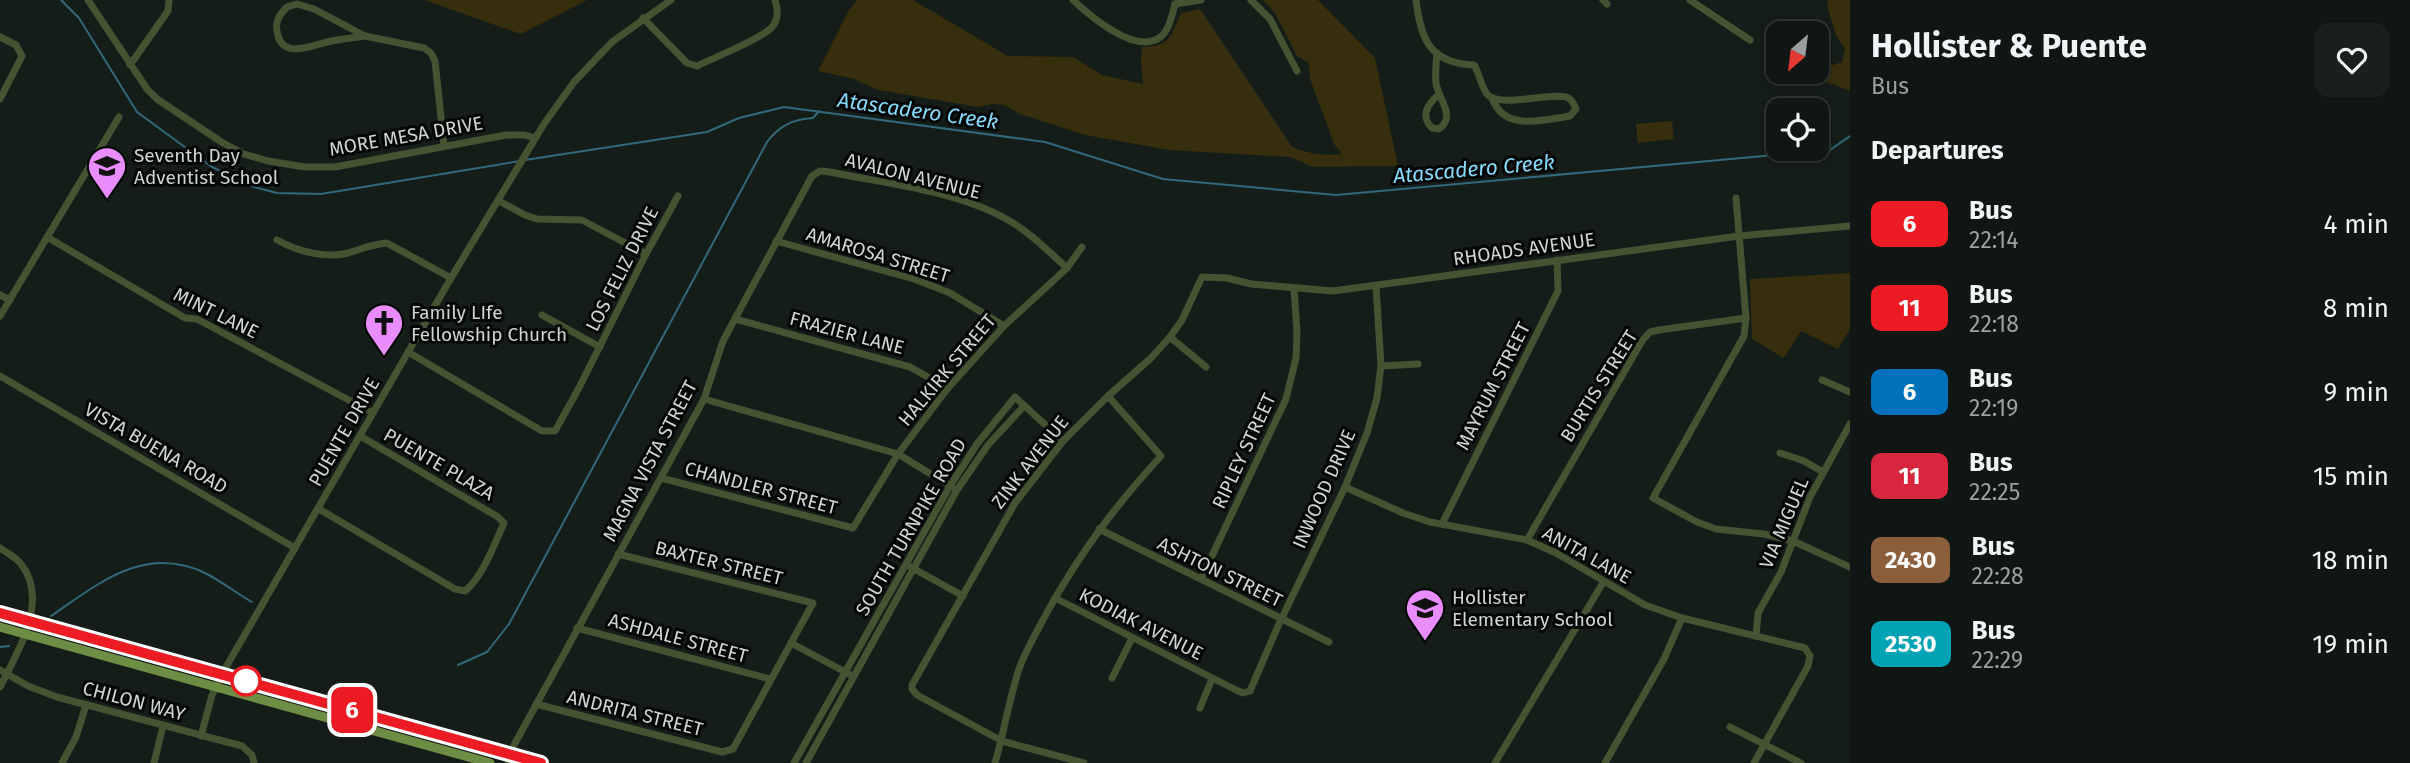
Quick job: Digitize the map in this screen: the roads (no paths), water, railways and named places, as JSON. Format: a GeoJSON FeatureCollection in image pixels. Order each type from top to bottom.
{"type":"FeatureCollection","features":[{"type":"Feature","properties":{"kind":"main road"},"geometry":{"type":"LineString","coordinates":[[0,613],[222,674],[509,759],[541,763]]}},
{"type":"Feature","properties":{"kind":"main road"},"geometry":{"type":"LineString","coordinates":[[0,627],[490,763]]}},
{"type":"Feature","properties":{"kind":"street","name":"MORE MESA DRIVE"},"geometry":{"type":"LineString","coordinates":[[88,0],[140,81],[157,99],[244,154],[305,167],[335,167],[506,135],[535,138]]}},
{"type":"Feature","properties":{"kind":"street"},"geometry":{"type":"LineString","coordinates":[[130,65],[168,11],[169,0]]}},
{"type":"Feature","properties":{"kind":"street","name":"PUENTE DRIVE"},"geometry":{"type":"LineString","coordinates":[[201,736],[222,674],[535,138],[574,82],[612,42],[671,0]]}},
{"type":"Feature","properties":{"kind":"street"},"geometry":{"type":"LineString","coordinates":[[643,18],[688,64],[697,66],[767,31],[776,19],[778,9],[775,0]]}},
{"type":"Feature","properties":{"kind":"street"},"geometry":{"type":"LineString","coordinates":[[1073,0],[1112,31],[1147,41],[1160,38],[1166,30],[1173,2],[1201,0]]}},
{"type":"Feature","properties":{"kind":"street"},"geometry":{"type":"LineString","coordinates":[[1251,0],[1270,19],[1297,71]]}},
{"type":"Feature","properties":{"kind":"street"},"geometry":{"type":"LineString","coordinates":[[1416,0],[1421,32],[1437,53],[1459,63],[1474,65],[1487,94],[1505,117],[1514,121],[1530,122],[1570,116],[1576,109],[1572,101],[1565,96],[1492,99]]}},
{"type":"Feature","properties":{"kind":"street"},"geometry":{"type":"LineString","coordinates":[[1690,0],[1749,40]]}},
{"type":"Feature","properties":{"kind":"street"},"geometry":{"type":"LineString","coordinates":[[365,36],[327,42],[301,50],[284,44],[278,36],[276,24],[288,6],[306,5],[365,36],[424,48],[431,53],[435,61],[444,146]]}},
{"type":"Feature","properties":{"kind":"street"},"geometry":{"type":"LineString","coordinates":[[0,37],[16,45],[22,56],[0,99]]}},
{"type":"Feature","properties":{"kind":"street"},"geometry":{"type":"LineString","coordinates":[[1437,53],[1438,95]]}},
{"type":"Feature","properties":{"kind":"street"},"geometry":{"type":"LineString","coordinates":[[0,316],[119,117]]}},
{"type":"Feature","properties":{"kind":"street","name":"AVALON AVENUE"},"geometry":{"type":"LineString","coordinates":[[816,173],[830,172],[936,194],[987,210],[1010,221],[1067,268]]}},
{"type":"Feature","properties":{"kind":"street","name":"MAGNA VISTA STREET"},"geometry":{"type":"LineString","coordinates":[[509,759],[577,628],[704,399],[723,341],[816,173]]}},
{"type":"Feature","properties":{"kind":"street","name":"LOS FELIZ DRIVE"},"geometry":{"type":"LineString","coordinates":[[549,432],[555,431],[559,425],[678,196]]}},
{"type":"Feature","properties":{"kind":"street"},"geometry":{"type":"LineString","coordinates":[[1735,198],[1746,318],[1742,342],[1653,498],[1697,522],[1716,529],[1764,534],[1793,541],[1850,567]]}},
{"type":"Feature","properties":{"kind":"street"},"geometry":{"type":"LineString","coordinates":[[499,201],[537,219],[582,220],[646,254]]}},
{"type":"Feature","properties":{"kind":"street","name":"RHOADS AVENUE"},"geometry":{"type":"LineString","coordinates":[[1202,277],[1333,291],[1739,236],[1850,226]]}},
{"type":"Feature","properties":{"kind":"street","name":"MINT LANE"},"geometry":{"type":"LineString","coordinates":[[47,237],[184,318],[197,319],[373,413]]}},
{"type":"Feature","properties":{"kind":"street"},"geometry":{"type":"LineString","coordinates":[[277,240],[292,248],[320,254],[344,254],[377,243],[387,243],[451,278]]}},
{"type":"Feature","properties":{"kind":"street","name":"AMAROSA STREET"},"geometry":{"type":"LineString","coordinates":[[776,241],[914,279],[950,293],[1004,326]]}},
{"type":"Feature","properties":{"kind":"street","name":"HALKIRK STREET"},"geometry":{"type":"LineString","coordinates":[[853,528],[898,454],[948,388],[1004,326],[1067,268],[1082,247]]}},
{"type":"Feature","properties":{"kind":"street","name":"MAYRUM STREET"},"geometry":{"type":"LineString","coordinates":[[1442,524],[1553,302],[1559,281],[1557,260]]}},
{"type":"Feature","properties":{"kind":"street","name":"ZINK AVENUE"},"geometry":{"type":"LineString","coordinates":[[1002,741],[917,695],[912,689],[913,682],[1015,503],[1063,441],[1170,337],[1182,320],[1202,277]]}},
{"type":"Feature","properties":{"kind":"street","name":"INWOOD DRIVE"},"geometry":{"type":"LineString","coordinates":[[1248,692],[1345,487],[1367,433],[1377,398],[1381,366],[1376,286]]}},
{"type":"Feature","properties":{"kind":"street","name":"RIPLEY STREET"},"geometry":{"type":"LineString","coordinates":[[1201,579],[1286,399],[1296,358],[1294,288]]}},
{"type":"Feature","properties":{"kind":"street"},"geometry":{"type":"LineString","coordinates":[[0,295],[10,300]]}},
{"type":"Feature","properties":{"kind":"street"},"geometry":{"type":"LineString","coordinates":[[542,315],[600,346]]}},
{"type":"Feature","properties":{"kind":"street","name":"BURTIS STREET"},"geometry":{"type":"LineString","coordinates":[[1527,540],[1642,341],[1650,332],[1746,318]]}},
{"type":"Feature","properties":{"kind":"street","name":"FRAZIER LANE"},"geometry":{"type":"LineString","coordinates":[[734,319],[911,367],[948,388]]}},
{"type":"Feature","properties":{"kind":"street"},"geometry":{"type":"LineString","coordinates":[[1170,337],[1206,367]]}},
{"type":"Feature","properties":{"kind":"street"},"geometry":{"type":"LineString","coordinates":[[408,352],[542,431],[549,432],[552,441]]}},
{"type":"Feature","properties":{"kind":"street"},"geometry":{"type":"LineString","coordinates":[[1381,366],[1418,364]]}},
{"type":"Feature","properties":{"kind":"street","name":"VISTA BUENA ROAD"},"geometry":{"type":"LineString","coordinates":[[0,376],[295,548]]}},
{"type":"Feature","properties":{"kind":"street"},"geometry":{"type":"LineString","coordinates":[[1822,380],[1850,392]]}},
{"type":"Feature","properties":{"kind":"street"},"geometry":{"type":"LineString","coordinates":[[995,763],[1018,672],[1028,646],[1099,529],[1124,497],[1164,456],[1108,396]]}},
{"type":"Feature","properties":{"kind":"street","name":"SOUTH TURNPIKE ROAD"},"geometry":{"type":"LineString","coordinates":[[794,763],[850,674],[913,569],[954,488],[984,434],[1015,397],[1024,406],[954,488],[905,564],[850,674],[806,763]]}},
{"type":"Feature","properties":{"kind":"street"},"geometry":{"type":"LineString","coordinates":[[704,399],[898,454],[954,488]]}},
{"type":"Feature","properties":{"kind":"street"},"geometry":{"type":"LineString","coordinates":[[1024,406],[1063,441]]}},
{"type":"Feature","properties":{"kind":"street","name":"VIA MIGUEL"},"geometry":{"type":"LineString","coordinates":[[1756,636],[1758,613],[1781,572],[1810,497],[1850,424]]}},
{"type":"Feature","properties":{"kind":"street","name":"PUENTE PLAZA"},"geometry":{"type":"LineString","coordinates":[[319,509],[466,593],[507,522],[360,436]]}},
{"type":"Feature","properties":{"kind":"street"},"geometry":{"type":"LineString","coordinates":[[1780,453],[1804,461],[1823,472]]}},
{"type":"Feature","properties":{"kind":"street","name":"CHANDLER STREET"},"geometry":{"type":"LineString","coordinates":[[661,478],[853,528]]}},
{"type":"Feature","properties":{"kind":"street","name":"ANITA LANE"},"geometry":{"type":"LineString","coordinates":[[1345,487],[1403,513],[1442,524],[1527,540],[1556,553],[1645,606],[1682,618],[1805,648],[1810,656],[1804,674],[1765,743]]}},
{"type":"Feature","properties":{"kind":"street","name":"ASHTON STREET"},"geometry":{"type":"LineString","coordinates":[[1099,529],[1329,642]]}},
{"type":"Feature","properties":{"kind":"street"},"geometry":{"type":"LineString","coordinates":[[0,548],[14,557],[27,575],[32,597],[23,643],[3,672],[0,687]]}},
{"type":"Feature","properties":{"kind":"street","name":"BAXTER STREET"},"geometry":{"type":"LineString","coordinates":[[618,554],[813,603],[791,643]]}},
{"type":"Feature","properties":{"kind":"street"},"geometry":{"type":"LineString","coordinates":[[905,564],[963,596]]}},
{"type":"Feature","properties":{"kind":"street"},"geometry":{"type":"LineString","coordinates":[[1495,763],[1604,581]]}},
{"type":"Feature","properties":{"kind":"street","name":"KODIAK AVENUE"},"geometry":{"type":"LineString","coordinates":[[1055,598],[1236,690],[1248,692]]}},
{"type":"Feature","properties":{"kind":"street"},"geometry":{"type":"LineString","coordinates":[[1605,763],[1670,648],[1682,618]]}},
{"type":"Feature","properties":{"kind":"street","name":"ASHDALE STREET"},"geometry":{"type":"LineString","coordinates":[[577,628],[770,679]]}},
{"type":"Feature","properties":{"kind":"street"},"geometry":{"type":"LineString","coordinates":[[1112,678],[1132,638]]}},
{"type":"Feature","properties":{"kind":"street"},"geometry":{"type":"LineString","coordinates":[[770,679],[791,643],[850,674]]}},
{"type":"Feature","properties":{"kind":"street","name":"CHILON WAY"},"geometry":{"type":"LineString","coordinates":[[3,672],[28,686],[86,705],[242,746],[253,759]]}},
{"type":"Feature","properties":{"kind":"street","name":"KODIAK AVENUE"},"geometry":{"type":"LineString","coordinates":[[1200,708],[1212,678]]}},
{"type":"Feature","properties":{"kind":"street","name":"ANDRITA STREET"},"geometry":{"type":"LineString","coordinates":[[536,704],[727,751],[733,749],[770,679]]}},
{"type":"Feature","properties":{"kind":"street"},"geometry":{"type":"LineString","coordinates":[[1248,692],[1255,700]]}},
{"type":"Feature","properties":{"kind":"street"},"geometry":{"type":"LineString","coordinates":[[62,763],[76,737],[86,705]]}},
{"type":"Feature","properties":{"kind":"street"},"geometry":{"type":"LineString","coordinates":[[154,763],[163,726]]}},
{"type":"Feature","properties":{"kind":"street"},"geometry":{"type":"LineString","coordinates":[[1730,727],[1801,763]]}},
{"type":"Feature","properties":{"kind":"street"},"geometry":{"type":"LineString","coordinates":[[1002,741],[1084,763]]}},
{"type":"Feature","properties":{"kind":"street"},"geometry":{"type":"LineString","coordinates":[[1754,763],[1765,743]]}},
{"type":"Feature","properties":{"kind":"waterway","name":"Atascadero Creek"},"geometry":{"type":"LineString","coordinates":[[61,0],[79,18],[137,112],[212,167],[254,187],[277,193],[321,194],[520,161]]}},
{"type":"Feature","properties":{"kind":"waterway","name":"Atascadero Creek"},"geometry":{"type":"LineString","coordinates":[[525,160],[707,132],[739,118],[784,107],[1045,142],[1163,179],[1336,195],[1830,150],[1850,136]]}},
{"type":"Feature","properties":{"kind":"waterway"},"geometry":{"type":"LineString","coordinates":[[458,665],[487,652],[509,624],[767,142],[787,124],[813,118],[819,111]]}},
{"type":"Feature","properties":{"kind":"waterway"},"geometry":{"type":"LineString","coordinates":[[51,616],[104,581],[142,565],[162,563],[183,565],[205,573],[252,602]]}},
{"type":"Feature","properties":{"kind":"waterway"},"geometry":{"type":"LineString","coordinates":[[0,647],[9,646]]}},
{"type":"Feature","properties":{"kind":"place","name":"Seventh Day Adventist School"},"geometry":{"type":"Point","coordinates":[107,200]}},
{"type":"Feature","properties":{"kind":"place","name":"Family LIfe Fellowship Church"},"geometry":{"type":"Point","coordinates":[384,357]}},
{"type":"Feature","properties":{"kind":"place","name":"Hollister Elementary School"},"geometry":{"type":"Point","coordinates":[1425,642]}}]}
